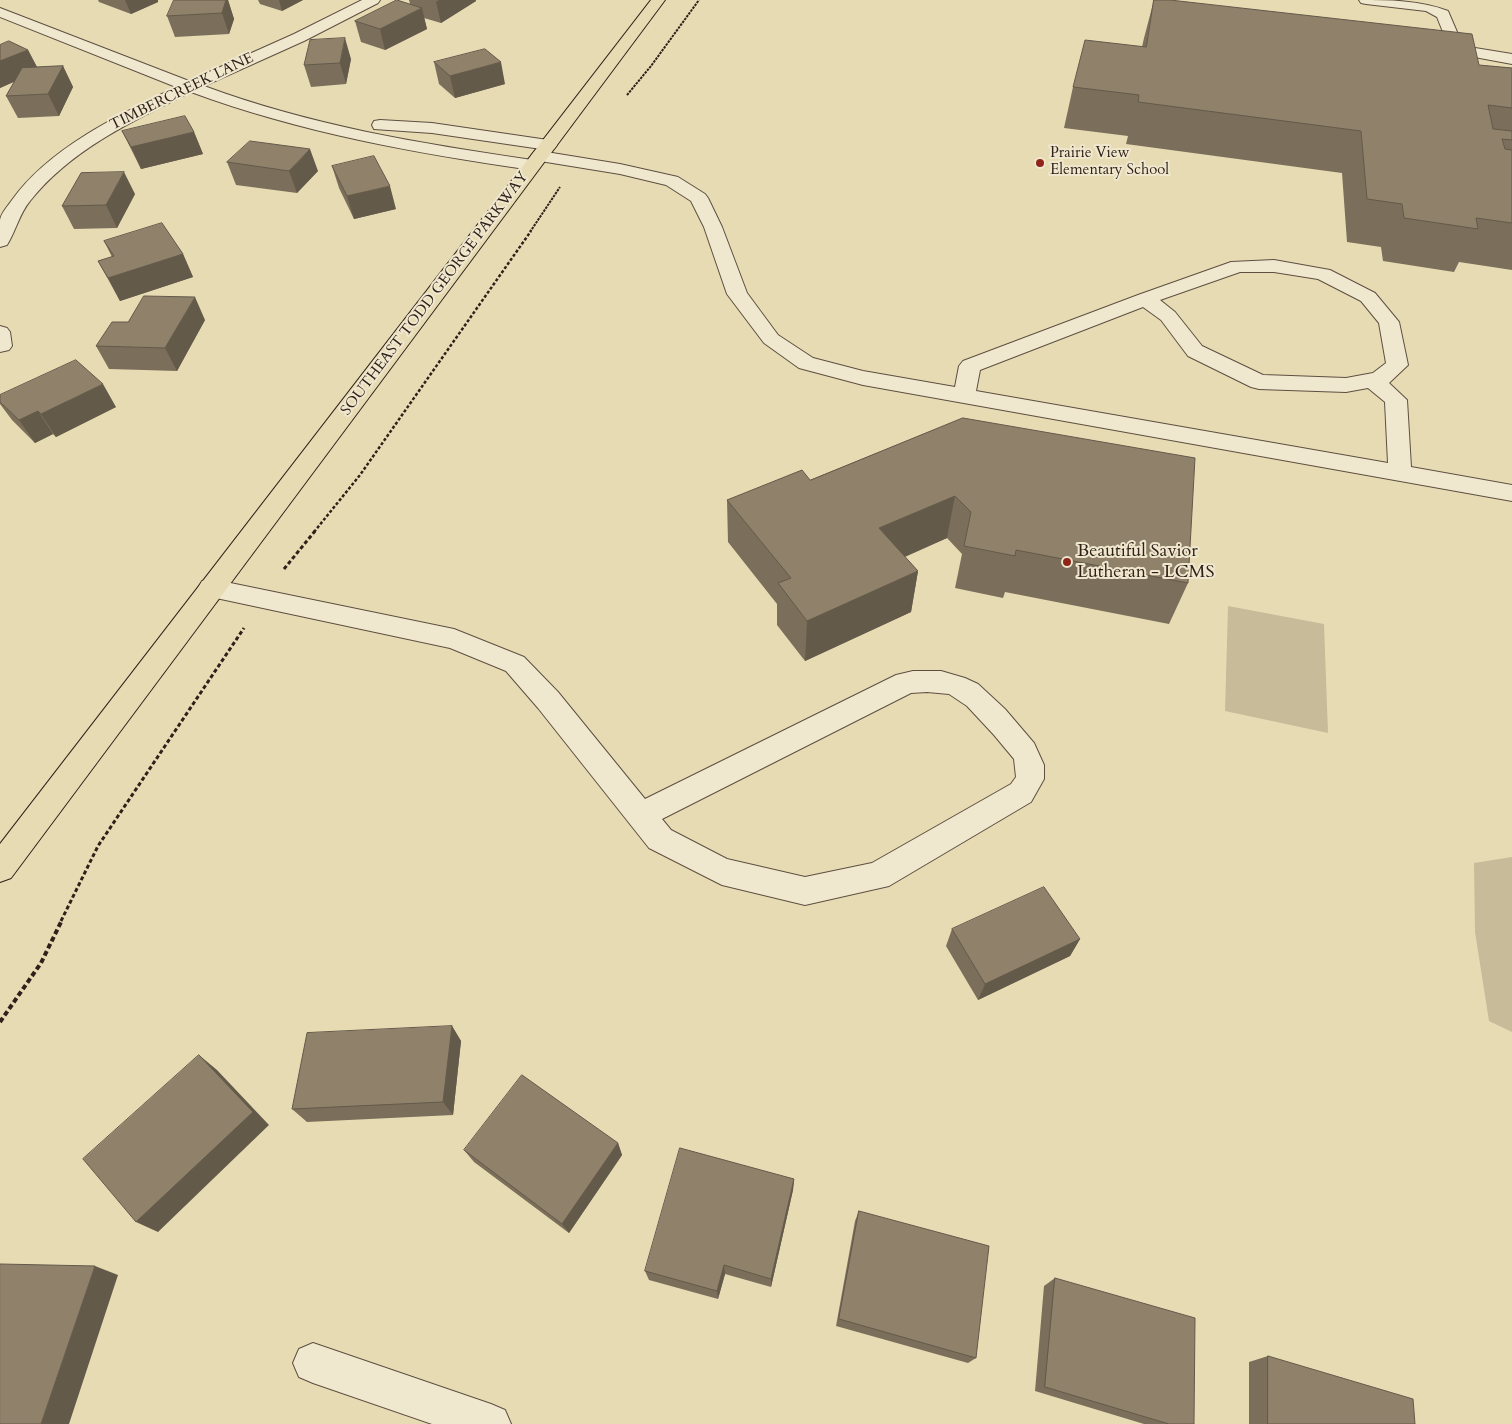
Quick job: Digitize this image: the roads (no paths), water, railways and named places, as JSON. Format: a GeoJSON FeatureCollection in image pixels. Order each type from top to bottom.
{"type":"FeatureCollection","features":[{"type":"Feature","properties":{"kind":"main road","name":"SOUTHEAST TODD GEORGE PARKWAY"},"geometry":{"type":"LineString","coordinates":[[0,868],[658,0]]}},
{"type":"Feature","properties":{"kind":"street","name":"TIMBERCREEK LANE"},"geometry":{"type":"LineString","coordinates":[[0,241],[16,206],[51,168],[102,132],[187,86],[346,16],[374,0]]}},
{"type":"Feature","properties":{"kind":"street"},"geometry":{"type":"LineString","coordinates":[[1366,0],[1430,7],[1443,14],[1457,49]]}},
{"type":"Feature","properties":{"kind":"street"},"geometry":{"type":"LineString","coordinates":[[0,12],[85,44],[187,86],[289,120],[335,132],[540,155],[620,169],[672,182],[698,198],[713,227],[737,294],[771,339],[806,363],[863,378],[1512,493]]}},
{"type":"Feature","properties":{"kind":"street"},"geometry":{"type":"LineString","coordinates":[[1429,54],[1439,55],[1457,49],[1512,59]]}},
{"type":"Feature","properties":{"kind":"street"},"geometry":{"type":"LineString","coordinates":[[289,120],[432,128],[540,155]]}},
{"type":"Feature","properties":{"kind":"street"},"geometry":{"type":"LineString","coordinates":[[964,395],[970,366],[1145,299],[1238,266],[1274,266],[1323,274],[1368,296],[1389,322],[1397,364],[1380,379],[1346,385],[1259,382],[1195,351],[1168,316],[1145,299]]}},
{"type":"Feature","properties":{"kind":"street"},"geometry":{"type":"LineString","coordinates":[[1372,380],[1396,400],[1400,473]]}},
{"type":"Feature","properties":{"kind":"street"},"geometry":{"type":"LineString","coordinates":[[211,588],[454,639],[515,664],[548,700],[660,838],[722,871],[805,891],[878,876],[1021,793],[1028,785],[1031,774],[1024,752],[976,696],[962,688],[943,682],[923,680],[906,683],[642,815]]}},
{"type":"Feature","properties":{"kind":"street"},"geometry":{"type":"LineString","coordinates":[[313,1363],[491,1424]]}},
{"type":"Feature","properties":{"kind":"place","name":"Prairie View Elementary School"},"geometry":{"type":"Point","coordinates":[1040,163]}},
{"type":"Feature","properties":{"kind":"place","name":"Beautiful Savior Lutheran - LCMS"},"geometry":{"type":"Point","coordinates":[1067,562]}}]}
